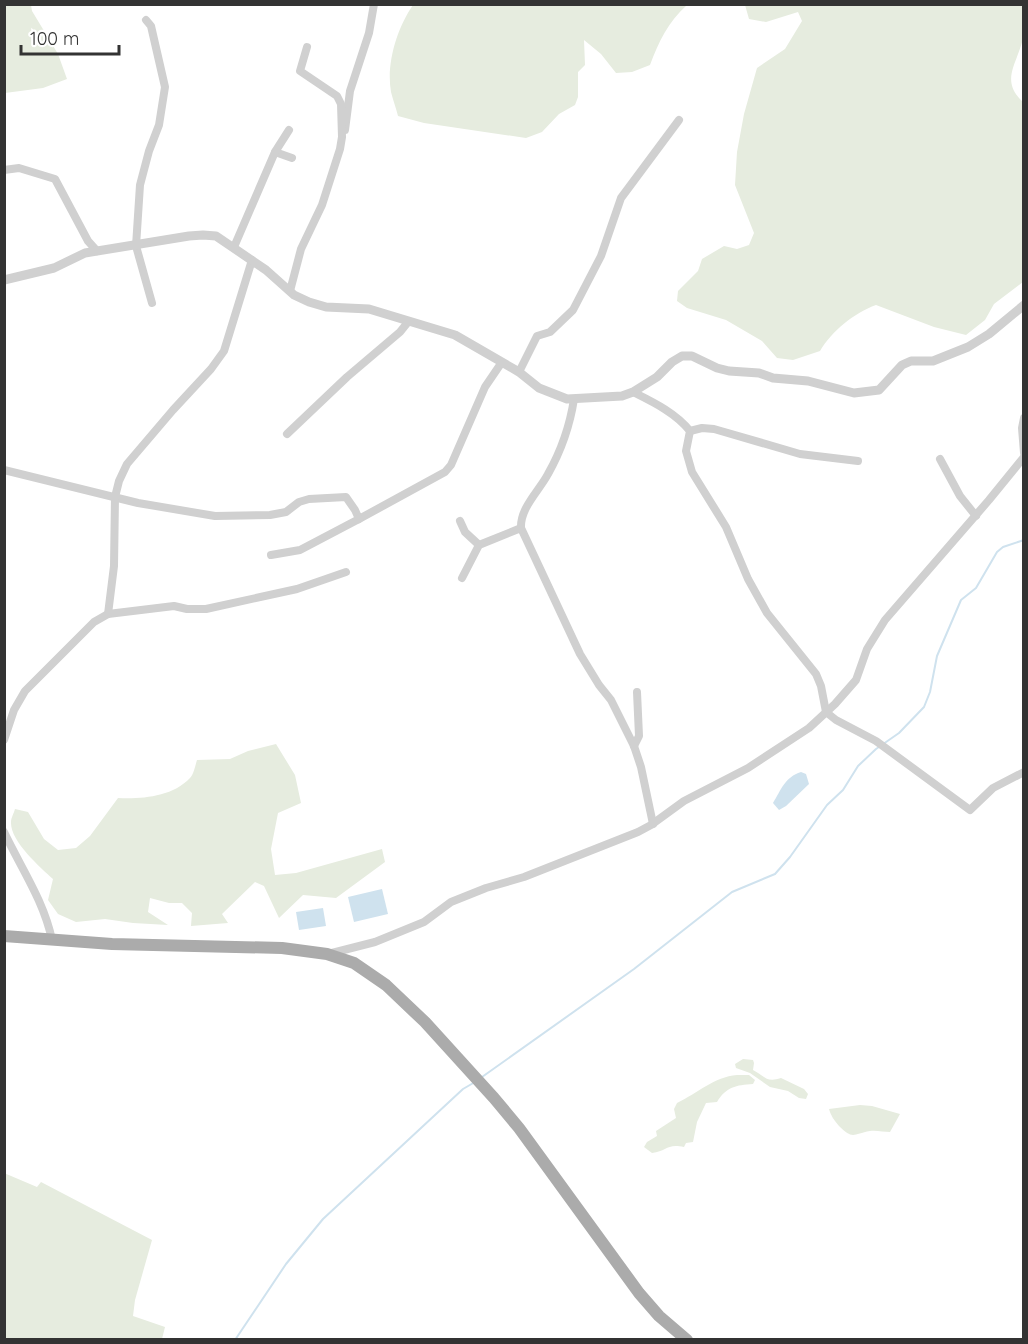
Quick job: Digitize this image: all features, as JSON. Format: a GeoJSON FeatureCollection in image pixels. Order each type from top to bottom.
{"type":"FeatureCollection","features":[{"type":"Feature","properties":{"kind":"main road"},"geometry":{"type":"LineString","coordinates":[[4,936],[52,940],[282,948],[327,954],[354,963],[386,985],[425,1022],[519,1128],[639,1293],[659,1316],[687,1340]]}},
{"type":"Feature","properties":{"kind":"street"},"geometry":{"type":"LineString","coordinates":[[290,291],[301,249],[322,204],[340,149],[350,91],[369,33],[374,4]]}},
{"type":"Feature","properties":{"kind":"street"},"geometry":{"type":"LineString","coordinates":[[146,20],[151,26],[165,87],[159,125],[140,184],[136,246],[152,303]]}},
{"type":"Feature","properties":{"kind":"street"},"geometry":{"type":"LineString","coordinates":[[307,47],[300,71],[337,96],[341,104],[342,137]]}},
{"type":"Feature","properties":{"kind":"street"},"geometry":{"type":"LineString","coordinates":[[519,372],[537,336],[550,332],[573,310],[601,256],[621,198],[678,120]]}},
{"type":"Feature","properties":{"kind":"street"},"geometry":{"type":"LineString","coordinates":[[234,247],[275,152],[289,130]]}},
{"type":"Feature","properties":{"kind":"street"},"geometry":{"type":"LineString","coordinates":[[275,152],[292,158]]}},
{"type":"Feature","properties":{"kind":"street"},"geometry":{"type":"LineString","coordinates":[[4,170],[20,168],[55,178],[88,240],[97,251]]}},
{"type":"Feature","properties":{"kind":"street"},"geometry":{"type":"LineString","coordinates":[[4,280],[54,268],[85,253],[203,235],[216,236],[309,303],[326,307],[369,309],[455,335],[519,372],[539,388],[567,399],[622,396],[633,392],[657,377],[672,362],[682,356],[692,356],[717,368],[735,372],[759,373],[773,378],[808,381],[854,393],[879,390],[902,365],[933,360],[968,347],[989,334],[1023,305]]}},
{"type":"Feature","properties":{"kind":"street"},"geometry":{"type":"LineString","coordinates":[[108,614],[114,566],[115,497],[119,481],[127,464],[172,410],[211,369],[224,351],[252,260]]}},
{"type":"Feature","properties":{"kind":"street"},"geometry":{"type":"LineString","coordinates":[[287,434],[347,377],[400,332],[408,322]]}},
{"type":"Feature","properties":{"kind":"street"},"geometry":{"type":"LineString","coordinates":[[271,555],[300,550],[445,472],[451,465],[485,387],[502,362]]}},
{"type":"Feature","properties":{"kind":"street"},"geometry":{"type":"LineString","coordinates":[[633,392],[676,417],[690,431]]}},
{"type":"Feature","properties":{"kind":"street"},"geometry":{"type":"LineString","coordinates":[[574,399],[565,436],[549,474],[524,511],[520,522],[521,528],[580,654],[599,686],[611,700],[634,746],[641,767],[653,824]]}},
{"type":"Feature","properties":{"kind":"street"},"geometry":{"type":"LineString","coordinates":[[1023,418],[1023,453]]}},
{"type":"Feature","properties":{"kind":"street"},"geometry":{"type":"LineString","coordinates":[[690,431],[702,428],[714,429],[800,454],[858,461]]}},
{"type":"Feature","properties":{"kind":"street"},"geometry":{"type":"LineString","coordinates":[[690,431],[686,451],[692,472],[726,527],[747,579],[767,613],[816,674],[826,712],[836,720],[876,741],[970,810],[993,788],[1023,772]]}},
{"type":"Feature","properties":{"kind":"street"},"geometry":{"type":"LineString","coordinates":[[327,954],[375,942],[424,922],[452,902],[638,832],[684,801],[748,768],[809,728],[856,680],[867,649],[885,620],[976,516],[1023,458]]}},
{"type":"Feature","properties":{"kind":"street"},"geometry":{"type":"LineString","coordinates":[[940,459],[960,496],[976,516]]}},
{"type":"Feature","properties":{"kind":"street"},"geometry":{"type":"LineString","coordinates":[[4,470],[187,513],[214,516],[253,516],[286,512],[299,502],[339,496],[346,497],[356,510],[359,519]]}},
{"type":"Feature","properties":{"kind":"street"},"geometry":{"type":"LineString","coordinates":[[460,521],[465,532],[479,545]]}},
{"type":"Feature","properties":{"kind":"street"},"geometry":{"type":"LineString","coordinates":[[462,578],[479,545],[521,528]]}},
{"type":"Feature","properties":{"kind":"street"},"geometry":{"type":"LineString","coordinates":[[4,740],[14,710],[24,691],[94,622],[108,614],[174,606],[206,609],[297,589],[346,572]]}},
{"type":"Feature","properties":{"kind":"street"},"geometry":{"type":"LineString","coordinates":[[634,746],[639,736],[637,692]]}},
{"type":"Feature","properties":{"kind":"street"},"geometry":{"type":"LineString","coordinates":[[4,832],[40,902],[49,923],[52,940]]}},
{"type":"Feature","properties":{"kind":"shaded area"},"geometry":{"type":"Polygon","coordinates":[[[5,4],[31,5],[32,11],[58,54],[67,79],[43,88],[5,93],[5,4]]]}},
{"type":"Feature","properties":{"kind":"shaded area"},"geometry":{"type":"Polygon","coordinates":[[[413,5],[687,5],[674,18],[665,32],[650,65],[632,72],[616,73],[601,54],[584,40],[585,65],[578,72],[578,97],[575,105],[559,114],[542,132],[526,138],[424,123],[398,116],[391,92],[390,70],[398,35],[413,5]]]}},
{"type":"Feature","properties":{"kind":"shaded area"},"geometry":{"type":"Polygon","coordinates":[[[745,5],[1023,5],[1023,38],[1011,79],[1016,94],[1023,102],[1023,282],[994,304],[985,320],[966,335],[934,327],[876,305],[844,324],[820,351],[793,360],[777,358],[762,341],[726,320],[687,308],[677,301],[678,291],[698,271],[702,259],[724,246],[737,249],[749,245],[754,233],[735,185],[737,152],[744,114],[757,68],[785,49],[802,21],[798,12],[766,22],[749,19],[745,5]]]}},
{"type":"Feature","properties":{"kind":"shaded area"},"geometry":{"type":"Polygon","coordinates":[[[276,744],[295,775],[301,803],[278,813],[271,849],[275,875],[296,873],[382,849],[385,862],[336,898],[303,895],[279,918],[264,886],[255,882],[222,914],[228,923],[191,926],[192,913],[182,903],[169,903],[150,898],[148,912],[168,925],[105,919],[76,922],[58,914],[48,900],[53,879],[20,845],[12,829],[11,820],[15,809],[28,812],[44,839],[58,850],[76,848],[90,836],[118,798],[147,797],[166,793],[190,778],[197,760],[230,759],[248,751],[276,744]]]}},
{"type":"Feature","properties":{"kind":"shaded area"},"geometry":{"type":"Polygon","coordinates":[[[743,1059],[753,1060],[753,1070],[766,1078],[772,1080],[781,1078],[804,1089],[808,1094],[806,1099],[799,1098],[788,1091],[770,1087],[750,1073],[736,1068],[735,1064],[743,1059]]]}},
{"type":"Feature","properties":{"kind":"shaded area"},"geometry":{"type":"Polygon","coordinates":[[[737,1075],[749,1075],[755,1080],[753,1084],[728,1090],[717,1102],[706,1103],[697,1122],[693,1142],[686,1143],[684,1147],[670,1147],[652,1153],[644,1147],[647,1142],[657,1136],[656,1131],[676,1118],[674,1109],[677,1103],[713,1082],[737,1075]]]}},
{"type":"Feature","properties":{"kind":"shaded area"},"geometry":{"type":"Polygon","coordinates":[[[860,1105],[900,1114],[890,1132],[872,1131],[850,1135],[839,1126],[829,1109],[860,1105]]]}},
{"type":"Feature","properties":{"kind":"shaded area"},"geometry":{"type":"Polygon","coordinates":[[[4,1173],[37,1187],[41,1182],[152,1240],[135,1300],[133,1316],[165,1327],[162,1339],[5,1339],[4,1173]]]}},
{"type":"Feature","properties":{"kind":"water"},"geometry":{"type":"Polygon","coordinates":[[[801,772],[806,774],[809,784],[779,810],[773,803],[778,793],[791,777],[801,772]]]}},
{"type":"Feature","properties":{"kind":"water"},"geometry":{"type":"Polygon","coordinates":[[[382,889],[388,914],[354,922],[348,897],[382,889]]]}},
{"type":"Feature","properties":{"kind":"water"},"geometry":{"type":"Polygon","coordinates":[[[323,908],[326,926],[299,930],[296,912],[323,908]]]}},
{"type":"Feature","properties":{"kind":"waterway"},"geometry":{"type":"LineString","coordinates":[[482,1077],[634,969],[732,892],[775,874],[827,805],[843,790],[858,766],[876,749],[899,733],[924,707],[930,692],[937,656],[961,600],[976,588],[997,552],[1003,547],[1024,540]]}},
{"type":"Feature","properties":{"kind":"waterway"},"geometry":{"type":"LineString","coordinates":[[235,1340],[286,1264],[323,1219],[463,1089],[475,1082]]}}]}
